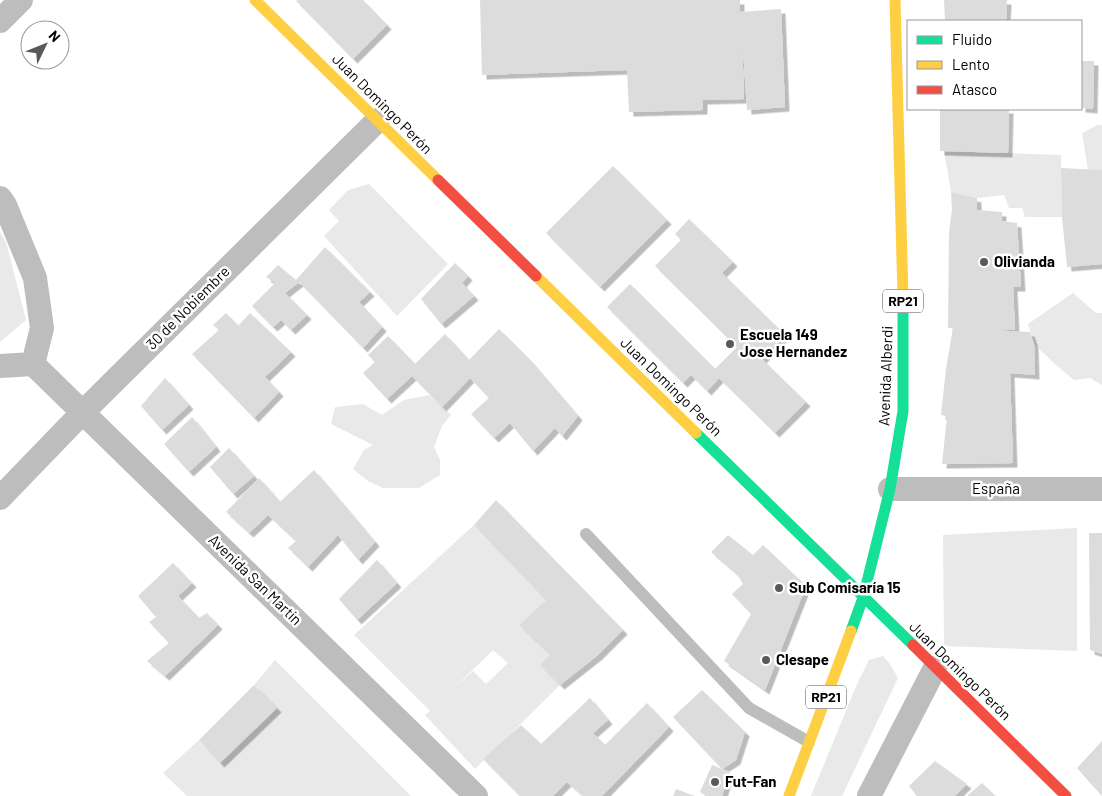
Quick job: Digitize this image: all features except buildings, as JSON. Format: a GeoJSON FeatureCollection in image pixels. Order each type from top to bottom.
{"type":"FeatureCollection","features":[{"type":"Feature","properties":{"kind":"main road","name":"Juan Domingo Perón"},"geometry":{"type":"LineString","coordinates":[[255,0],[1066,796]]}},
{"type":"Feature","properties":{"kind":"main road","name":"Avenida Alberdi"},"geometry":{"type":"LineString","coordinates":[[789,796],[863,598],[890,489],[903,410],[904,338],[894,0]]}},
{"type":"Feature","properties":{"kind":"street"},"geometry":{"type":"LineString","coordinates":[[0,21],[21,0]]}},
{"type":"Feature","properties":{"kind":"street","name":"30 de Nobiembre"},"geometry":{"type":"LineString","coordinates":[[0,498],[83,412],[378,120]]}},
{"type":"Feature","properties":{"kind":"street"},"geometry":{"type":"LineString","coordinates":[[0,198],[35,278],[42,328],[33,364],[0,366]]}},
{"type":"Feature","properties":{"kind":"street","name":"Avenida San Martín"},"geometry":{"type":"LineString","coordinates":[[33,364],[476,796]]}},
{"type":"Feature","properties":{"kind":"street","name":"España"},"geometry":{"type":"LineString","coordinates":[[890,489],[1102,489]]}},
{"type":"Feature","properties":{"kind":"street"},"geometry":{"type":"LineString","coordinates":[[869,796],[935,668]]}},
{"type":"Feature","properties":{"kind":"lane"},"geometry":{"type":"LineString","coordinates":[[586,534],[749,708],[809,742]]}},
{"type":"Feature","properties":{"kind":"shaded area"},"geometry":{"type":"Polygon","coordinates":[[[1102,125],[1102,189],[1088,170],[1082,133],[1102,125]]]}},
{"type":"Feature","properties":{"kind":"shaded area"},"geometry":{"type":"Polygon","coordinates":[[[944,151],[1061,155],[1062,217],[1025,217],[1022,208],[1009,208],[1004,195],[977,198],[951,192],[944,151]]]}},
{"type":"Feature","properties":{"kind":"shaded area"},"geometry":{"type":"Polygon","coordinates":[[[369,184],[448,264],[397,316],[324,236],[339,221],[329,210],[348,190],[369,184]]]}},
{"type":"Feature","properties":{"kind":"shaded area"},"geometry":{"type":"Polygon","coordinates":[[[0,232],[6,242],[26,320],[0,342],[0,232]]]}},
{"type":"Feature","properties":{"kind":"shaded area"},"geometry":{"type":"Polygon","coordinates":[[[1073,293],[1096,313],[1102,313],[1102,385],[1090,378],[1074,380],[1034,344],[1028,324],[1073,293]]]}},
{"type":"Feature","properties":{"kind":"shaded area"},"geometry":{"type":"Polygon","coordinates":[[[429,395],[451,415],[442,426],[434,447],[440,460],[440,475],[419,488],[383,488],[368,481],[353,469],[364,450],[373,445],[331,424],[335,407],[363,404],[382,415],[404,400],[429,395]]]}},
{"type":"Feature","properties":{"kind":"shaded area"},"geometry":{"type":"Polygon","coordinates":[[[474,525],[546,600],[519,625],[550,654],[540,665],[560,685],[475,769],[425,715],[430,711],[354,635],[474,525]],[[493,650],[453,689],[473,671],[486,684],[508,663],[493,650]]]}},
{"type":"Feature","properties":{"kind":"shaded area"},"geometry":{"type":"Polygon","coordinates":[[[1077,528],[1077,651],[944,646],[943,535],[1077,528]]]}},
{"type":"Feature","properties":{"kind":"shaded area"},"geometry":{"type":"Polygon","coordinates":[[[883,656],[898,678],[842,796],[811,796],[857,684],[869,660],[883,656]]]}},
{"type":"Feature","properties":{"kind":"shaded area"},"geometry":{"type":"Polygon","coordinates":[[[275,660],[411,796],[187,796],[163,773],[199,740],[220,763],[276,708],[254,685],[275,660]]]}},
{"type":"Feature","properties":{"kind":"traffic: fast"},"geometry":{"type":"LineString","coordinates":[[851,631],[863,598],[890,489],[903,411],[903,297]]}},
{"type":"Feature","properties":{"kind":"traffic: fast"},"geometry":{"type":"LineString","coordinates":[[696,433],[913,645]]}},
{"type":"Feature","properties":{"kind":"traffic: slow"},"geometry":{"type":"LineString","coordinates":[[255,0],[438,180]]}},
{"type":"Feature","properties":{"kind":"traffic: slow"},"geometry":{"type":"LineString","coordinates":[[895,0],[903,297]]}},
{"type":"Feature","properties":{"kind":"traffic: slow"},"geometry":{"type":"LineString","coordinates":[[536,276],[696,433]]}},
{"type":"Feature","properties":{"kind":"traffic: slow"},"geometry":{"type":"LineString","coordinates":[[789,796],[851,631]]}},
{"type":"Feature","properties":{"kind":"traffic: jam"},"geometry":{"type":"LineString","coordinates":[[438,180],[536,276]]}},
{"type":"Feature","properties":{"kind":"traffic: jam"},"geometry":{"type":"LineString","coordinates":[[913,645],[1066,796]]}},
{"type":"Feature","properties":{"kind":"place","name":"Olivianda"},"geometry":{"type":"Point","coordinates":[984,262]}},
{"type":"Feature","properties":{"kind":"place","name":"Escuela 149 Jose Hernandez"},"geometry":{"type":"Point","coordinates":[730,344]}},
{"type":"Feature","properties":{"kind":"place","name":"Sub Comisaría 15"},"geometry":{"type":"Point","coordinates":[779,588]}},
{"type":"Feature","properties":{"kind":"place","name":"Clesape"},"geometry":{"type":"Point","coordinates":[766,660]}},
{"type":"Feature","properties":{"kind":"place","name":"Fut-Fan"},"geometry":{"type":"Point","coordinates":[715,782]}}]}
